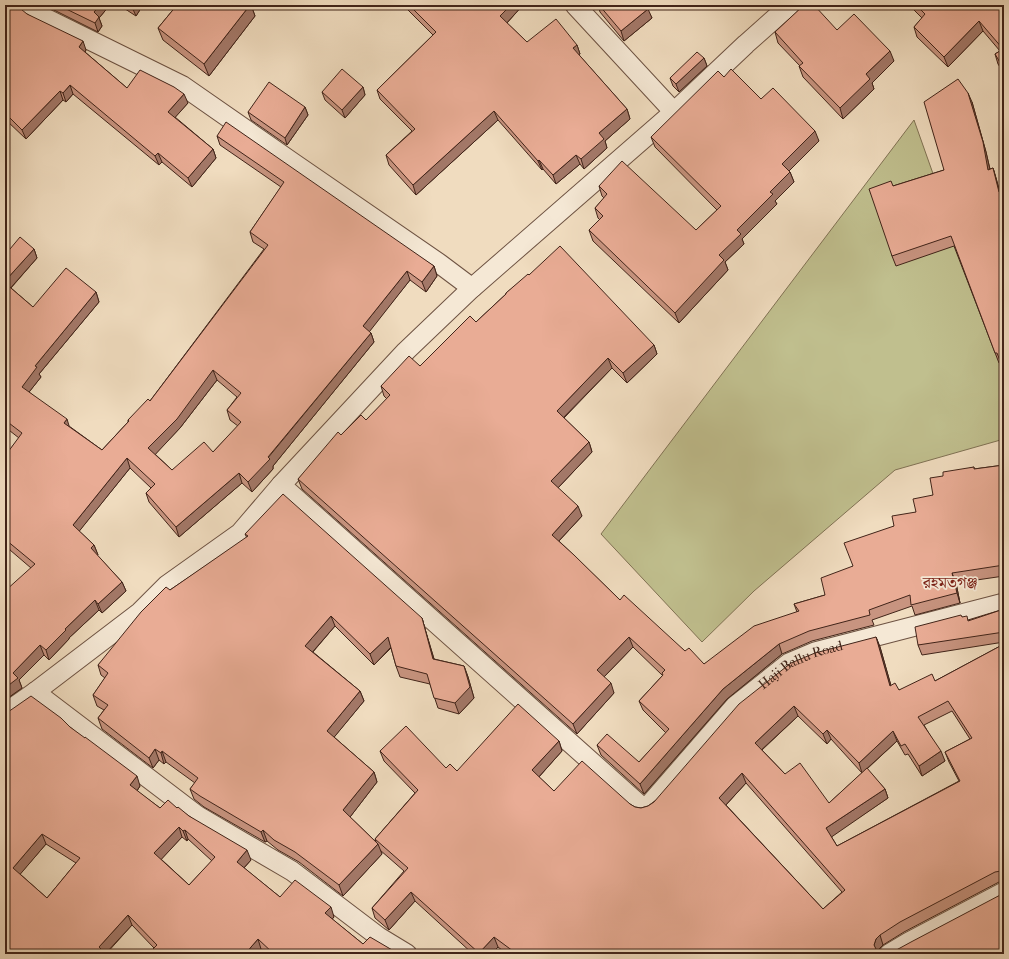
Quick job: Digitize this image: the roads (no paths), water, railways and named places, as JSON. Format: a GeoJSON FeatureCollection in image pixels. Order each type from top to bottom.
{"type":"FeatureCollection","features":[{"type":"Feature","properties":{"kind":"street"},"geometry":{"type":"LineString","coordinates":[[26,5],[37,14],[183,86],[440,264],[472,288]]}},
{"type":"Feature","properties":{"kind":"street"},"geometry":{"type":"LineString","coordinates":[[575,5],[674,112]]}},
{"type":"Feature","properties":{"kind":"street"},"geometry":{"type":"LineString","coordinates":[[5,713],[140,612],[167,585],[240,533],[281,485],[406,351],[472,288],[674,112],[790,5]]}},
{"type":"Feature","properties":{"kind":"street","name":"Haji Ballu Road"},"geometry":{"type":"LineString","coordinates":[[281,485],[641,806],[646,807],[736,706],[789,663],[815,652],[1004,603]]}},
{"type":"Feature","properties":{"kind":"street"},"geometry":{"type":"LineString","coordinates":[[35,692],[198,816],[292,871],[380,937],[407,954]]}},
{"type":"Feature","properties":{"kind":"street"},"geometry":{"type":"LineString","coordinates":[[889,954],[912,948],[1004,892]]}},
{"type":"Feature","properties":{"kind":"district","name":"রহমতগঞ্জ"},"geometry":{"type":"Point","coordinates":[950,582]}}]}
